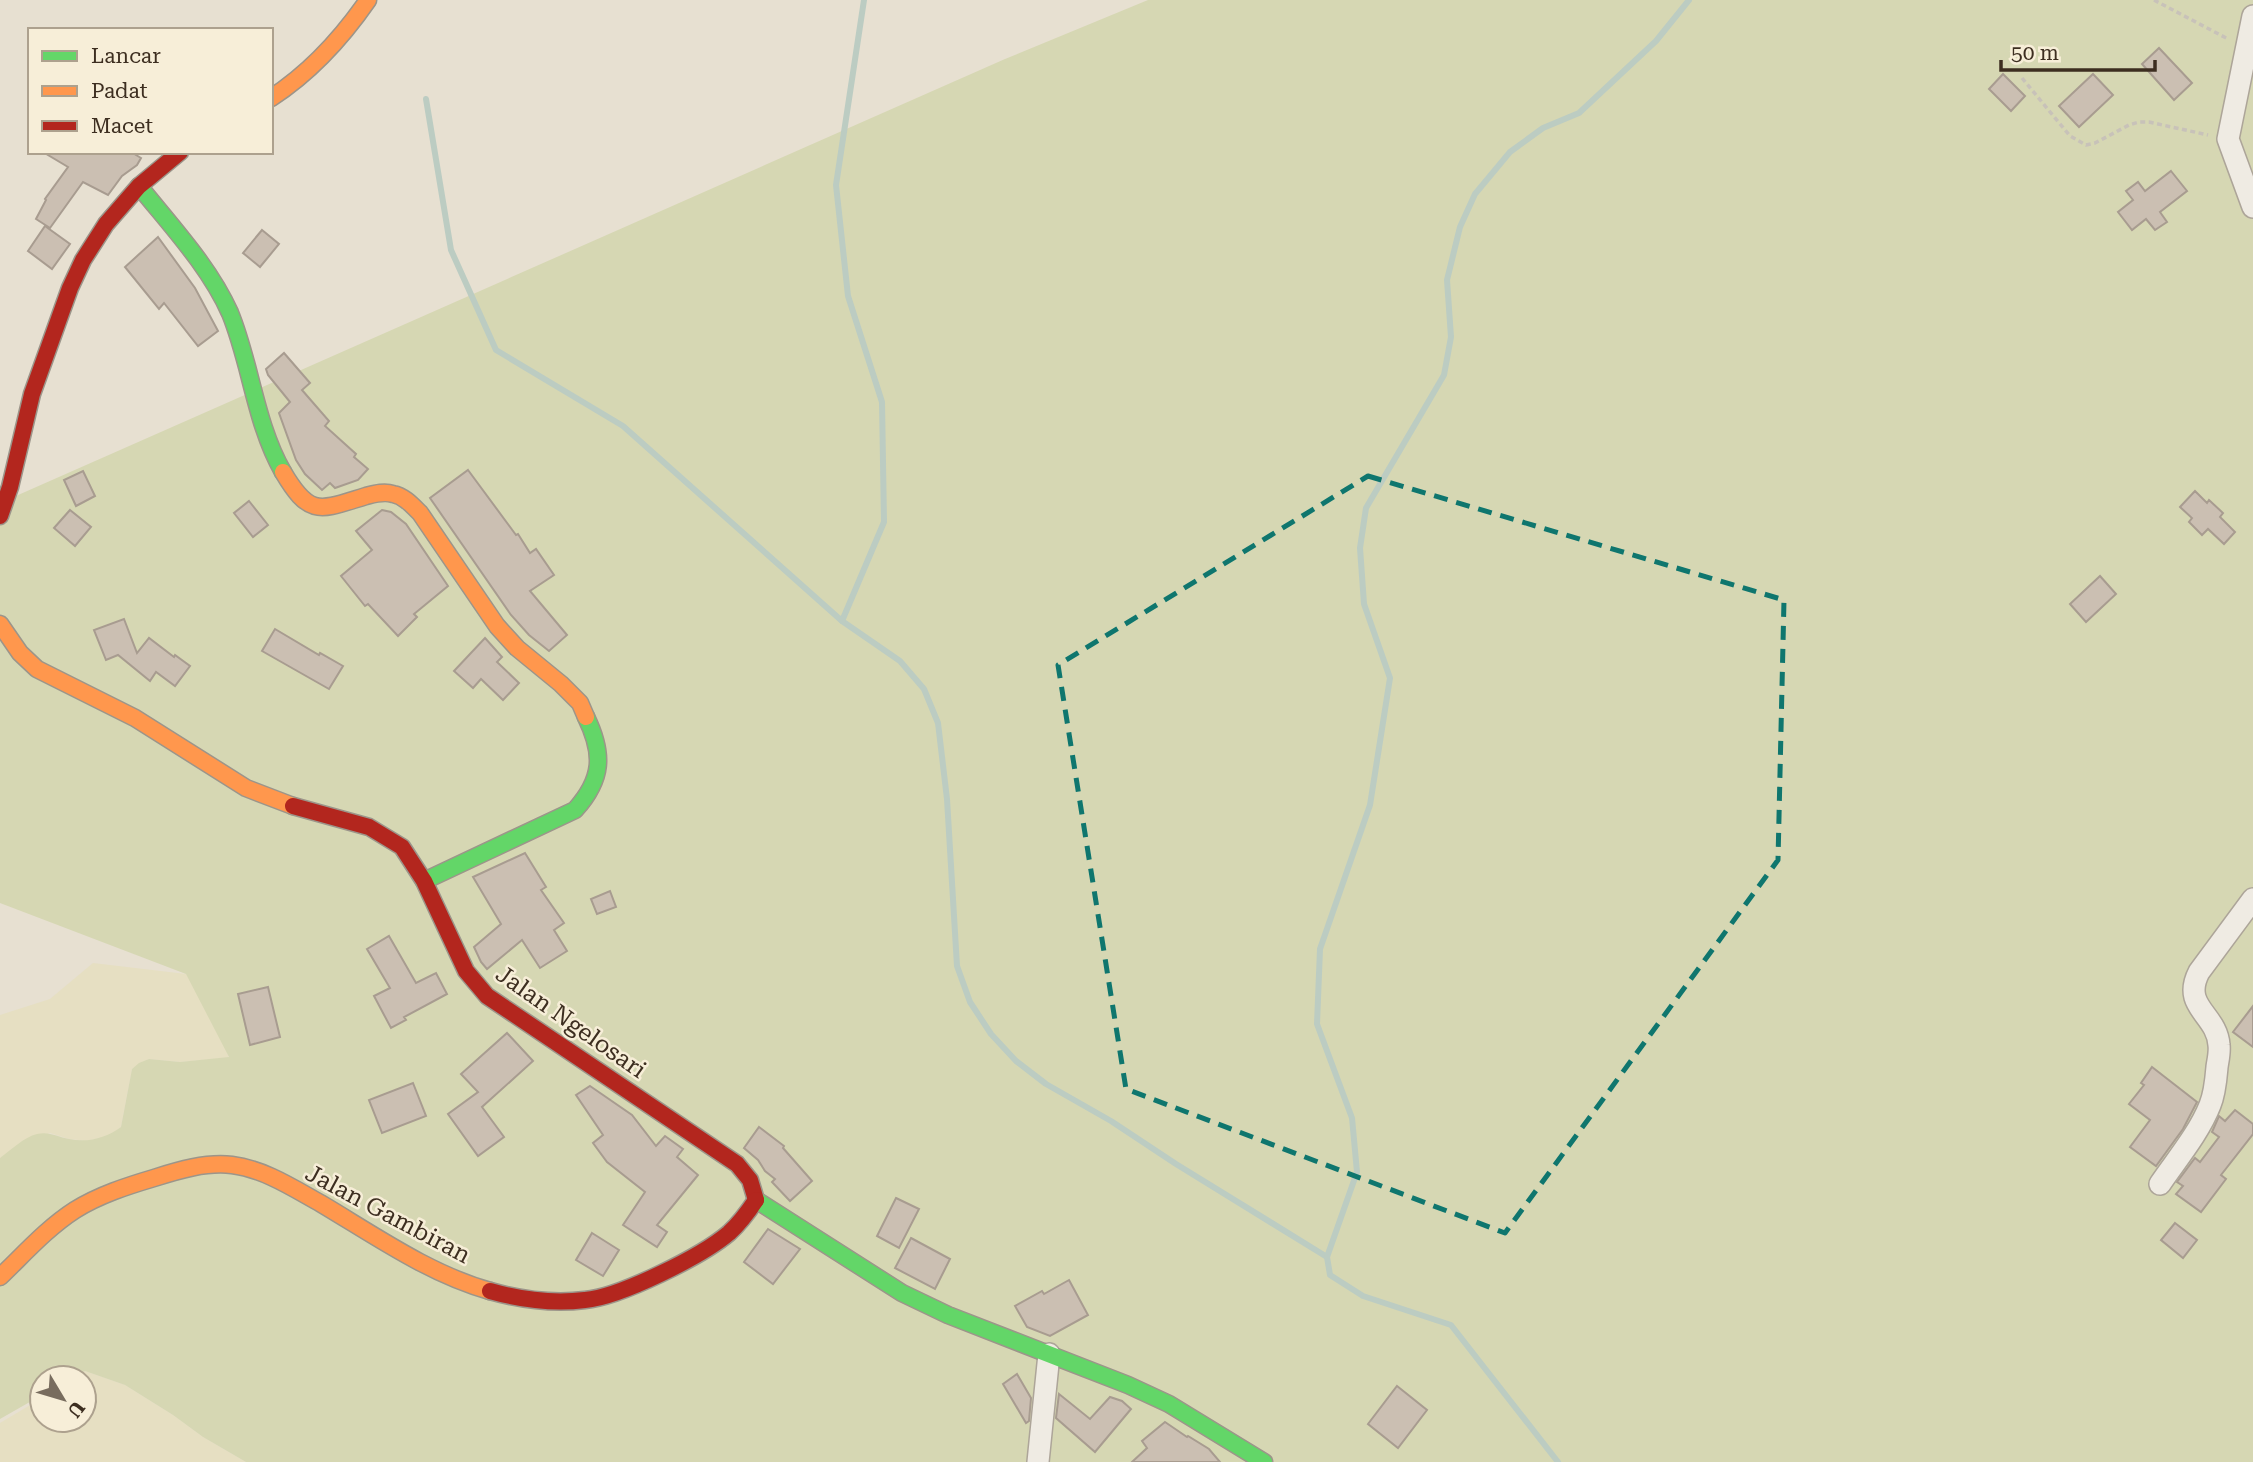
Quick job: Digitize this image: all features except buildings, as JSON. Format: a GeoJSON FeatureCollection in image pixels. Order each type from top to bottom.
{"type":"FeatureCollection","features":[{"type":"Feature","properties":{"kind":"street"},"geometry":{"type":"LineString","coordinates":[[273,97],[313,67],[342,37],[368,0]]}},
{"type":"Feature","properties":{"kind":"street"},"geometry":{"type":"LineString","coordinates":[[2253,16],[2228,139],[2253,207]]}},
{"type":"Feature","properties":{"kind":"street"},"geometry":{"type":"LineString","coordinates":[[0,516],[10,487],[32,394],[70,288],[83,260],[106,224],[139,186],[178,154]]}},
{"type":"Feature","properties":{"kind":"street"},"geometry":{"type":"LineString","coordinates":[[139,186],[194,256],[228,311],[241,341],[275,458],[296,491],[307,503],[320,508],[374,494],[391,493],[407,500],[420,513],[497,626],[580,703],[590,724],[599,758],[597,778],[588,796],[575,810],[424,881]]}},
{"type":"Feature","properties":{"kind":"street","name":"Jalan Ngelosari"},"geometry":{"type":"LineString","coordinates":[[0,625],[20,653],[37,669],[135,718],[246,788],[274,800],[369,828],[402,847],[424,881],[466,971],[487,996],[737,1164],[749,1175],[755,1187],[756,1200]]}},
{"type":"Feature","properties":{"kind":"street"},"geometry":{"type":"LineString","coordinates":[[2160,1184],[2200,1123],[2210,1104],[2215,1084],[2220,1048],[2218,1037],[2197,1004],[2193,995],[2193,984],[2253,899]]}},
{"type":"Feature","properties":{"kind":"street","name":"Jalan Gambiran"},"geometry":{"type":"LineString","coordinates":[[0,1277],[53,1227],[76,1210],[119,1188],[195,1166],[233,1164],[261,1174],[293,1188],[447,1275],[502,1296],[553,1302],[587,1300],[620,1291],[667,1269],[733,1231],[748,1215],[756,1200]]}},
{"type":"Feature","properties":{"kind":"street"},"geometry":{"type":"LineString","coordinates":[[756,1200],[902,1293],[948,1315],[1128,1385],[1169,1404],[1264,1462]]}},
{"type":"Feature","properties":{"kind":"street"},"geometry":{"type":"LineString","coordinates":[[1038,1462],[1049,1354]]}},
{"type":"Feature","properties":{"kind":"path"},"geometry":{"type":"LineString","coordinates":[[2154,0],[2246,48]]}},
{"type":"Feature","properties":{"kind":"path"},"geometry":{"type":"LineString","coordinates":[[2022,78],[2070,136],[2086,145],[2138,122],[2150,122],[2228,139]]}},
{"type":"Feature","properties":{"kind":"highlighted area"},"geometry":{"type":"Polygon","coordinates":[[[1368,476],[1784,600],[1778,860],[1505,1233],[1126,1089],[1058,665],[1368,476]]]}},
{"type":"Feature","properties":{"kind":"shaded area"},"geometry":{"type":"Polygon","coordinates":[[[93,963],[186,974],[210,1005],[229,1058],[180,1062],[149,1059],[132,1069],[121,1127],[109,1136],[87,1141],[50,1133],[0,1158],[0,1015],[50,999],[93,963]]]}},
{"type":"Feature","properties":{"kind":"shaded area"},"geometry":{"type":"Polygon","coordinates":[[[98,1376],[125,1385],[246,1462],[0,1462],[0,1423],[28,1406],[28,1434],[98,1434],[98,1376]]]}},
{"type":"Feature","properties":{"kind":"green space"},"geometry":{"type":"Polygon","coordinates":[[[1148,0],[2253,0],[2253,1462],[246,1462],[125,1385],[98,1376],[98,1364],[28,1364],[28,1403],[0,1419],[0,1158],[22,1141],[37,1134],[90,1140],[103,1137],[121,1127],[132,1069],[139,1063],[149,1059],[180,1062],[229,1057],[186,974],[0,903],[0,503],[1005,59],[1148,0]]]}},
{"type":"Feature","properties":{"kind":"waterway"},"geometry":{"type":"LineString","coordinates":[[842,621],[884,522],[882,402],[848,296],[836,185],[864,0]]}},
{"type":"Feature","properties":{"kind":"waterway"},"geometry":{"type":"LineString","coordinates":[[1558,1462],[1451,1325],[1363,1296],[1330,1275],[1327,1257],[1357,1172],[1352,1118],[1317,1024],[1320,949],[1370,805],[1390,678],[1364,604],[1360,548],[1366,508],[1444,375],[1451,337],[1447,280],[1460,227],[1475,194],[1510,152],[1543,128],[1579,113],[1656,41],[1689,0]]}},
{"type":"Feature","properties":{"kind":"waterway"},"geometry":{"type":"LineString","coordinates":[[426,99],[451,250],[496,350],[623,426],[842,621],[900,661],[924,689],[938,723],[947,799],[957,966],[970,1002],[991,1034],[1016,1061],[1046,1084],[1111,1121],[1327,1257]]}},
{"type":"Feature","properties":{"kind":"traffic: fast"},"geometry":{"type":"LineString","coordinates":[[139,186],[189,247],[230,313],[259,414],[283,472]]}},
{"type":"Feature","properties":{"kind":"traffic: fast"},"geometry":{"type":"LineString","coordinates":[[424,881],[575,810],[591,788],[598,766],[596,743],[586,717]]}},
{"type":"Feature","properties":{"kind":"traffic: fast"},"geometry":{"type":"LineString","coordinates":[[756,1200],[902,1293],[948,1315],[1128,1385],[1169,1404],[1264,1462]]}},
{"type":"Feature","properties":{"kind":"traffic: slow"},"geometry":{"type":"LineString","coordinates":[[273,96],[324,54],[368,0]]}},
{"type":"Feature","properties":{"kind":"traffic: slow"},"geometry":{"type":"LineString","coordinates":[[283,472],[301,497],[317,506],[327,507],[383,493],[397,495],[408,501],[420,513],[497,626],[517,648],[580,703],[586,717]]}},
{"type":"Feature","properties":{"kind":"traffic: slow"},"geometry":{"type":"LineString","coordinates":[[0,624],[20,653],[37,669],[135,718],[246,788],[293,806]]}},
{"type":"Feature","properties":{"kind":"traffic: slow"},"geometry":{"type":"LineString","coordinates":[[0,1277],[55,1225],[94,1200],[173,1172],[222,1164],[244,1167],[278,1180],[445,1275],[490,1291]]}},
{"type":"Feature","properties":{"kind":"traffic: jam"},"geometry":{"type":"LineString","coordinates":[[0,516],[10,487],[32,394],[70,288],[83,260],[106,224],[139,186],[178,154]]}},
{"type":"Feature","properties":{"kind":"traffic: jam"},"geometry":{"type":"LineString","coordinates":[[293,806],[369,827],[402,847],[424,881],[466,971],[487,996],[737,1164],[750,1180],[756,1200]]}},
{"type":"Feature","properties":{"kind":"traffic: jam"},"geometry":{"type":"LineString","coordinates":[[490,1291],[525,1299],[561,1302],[585,1300],[618,1292],[700,1253],[729,1233],[756,1200]]}}]}
